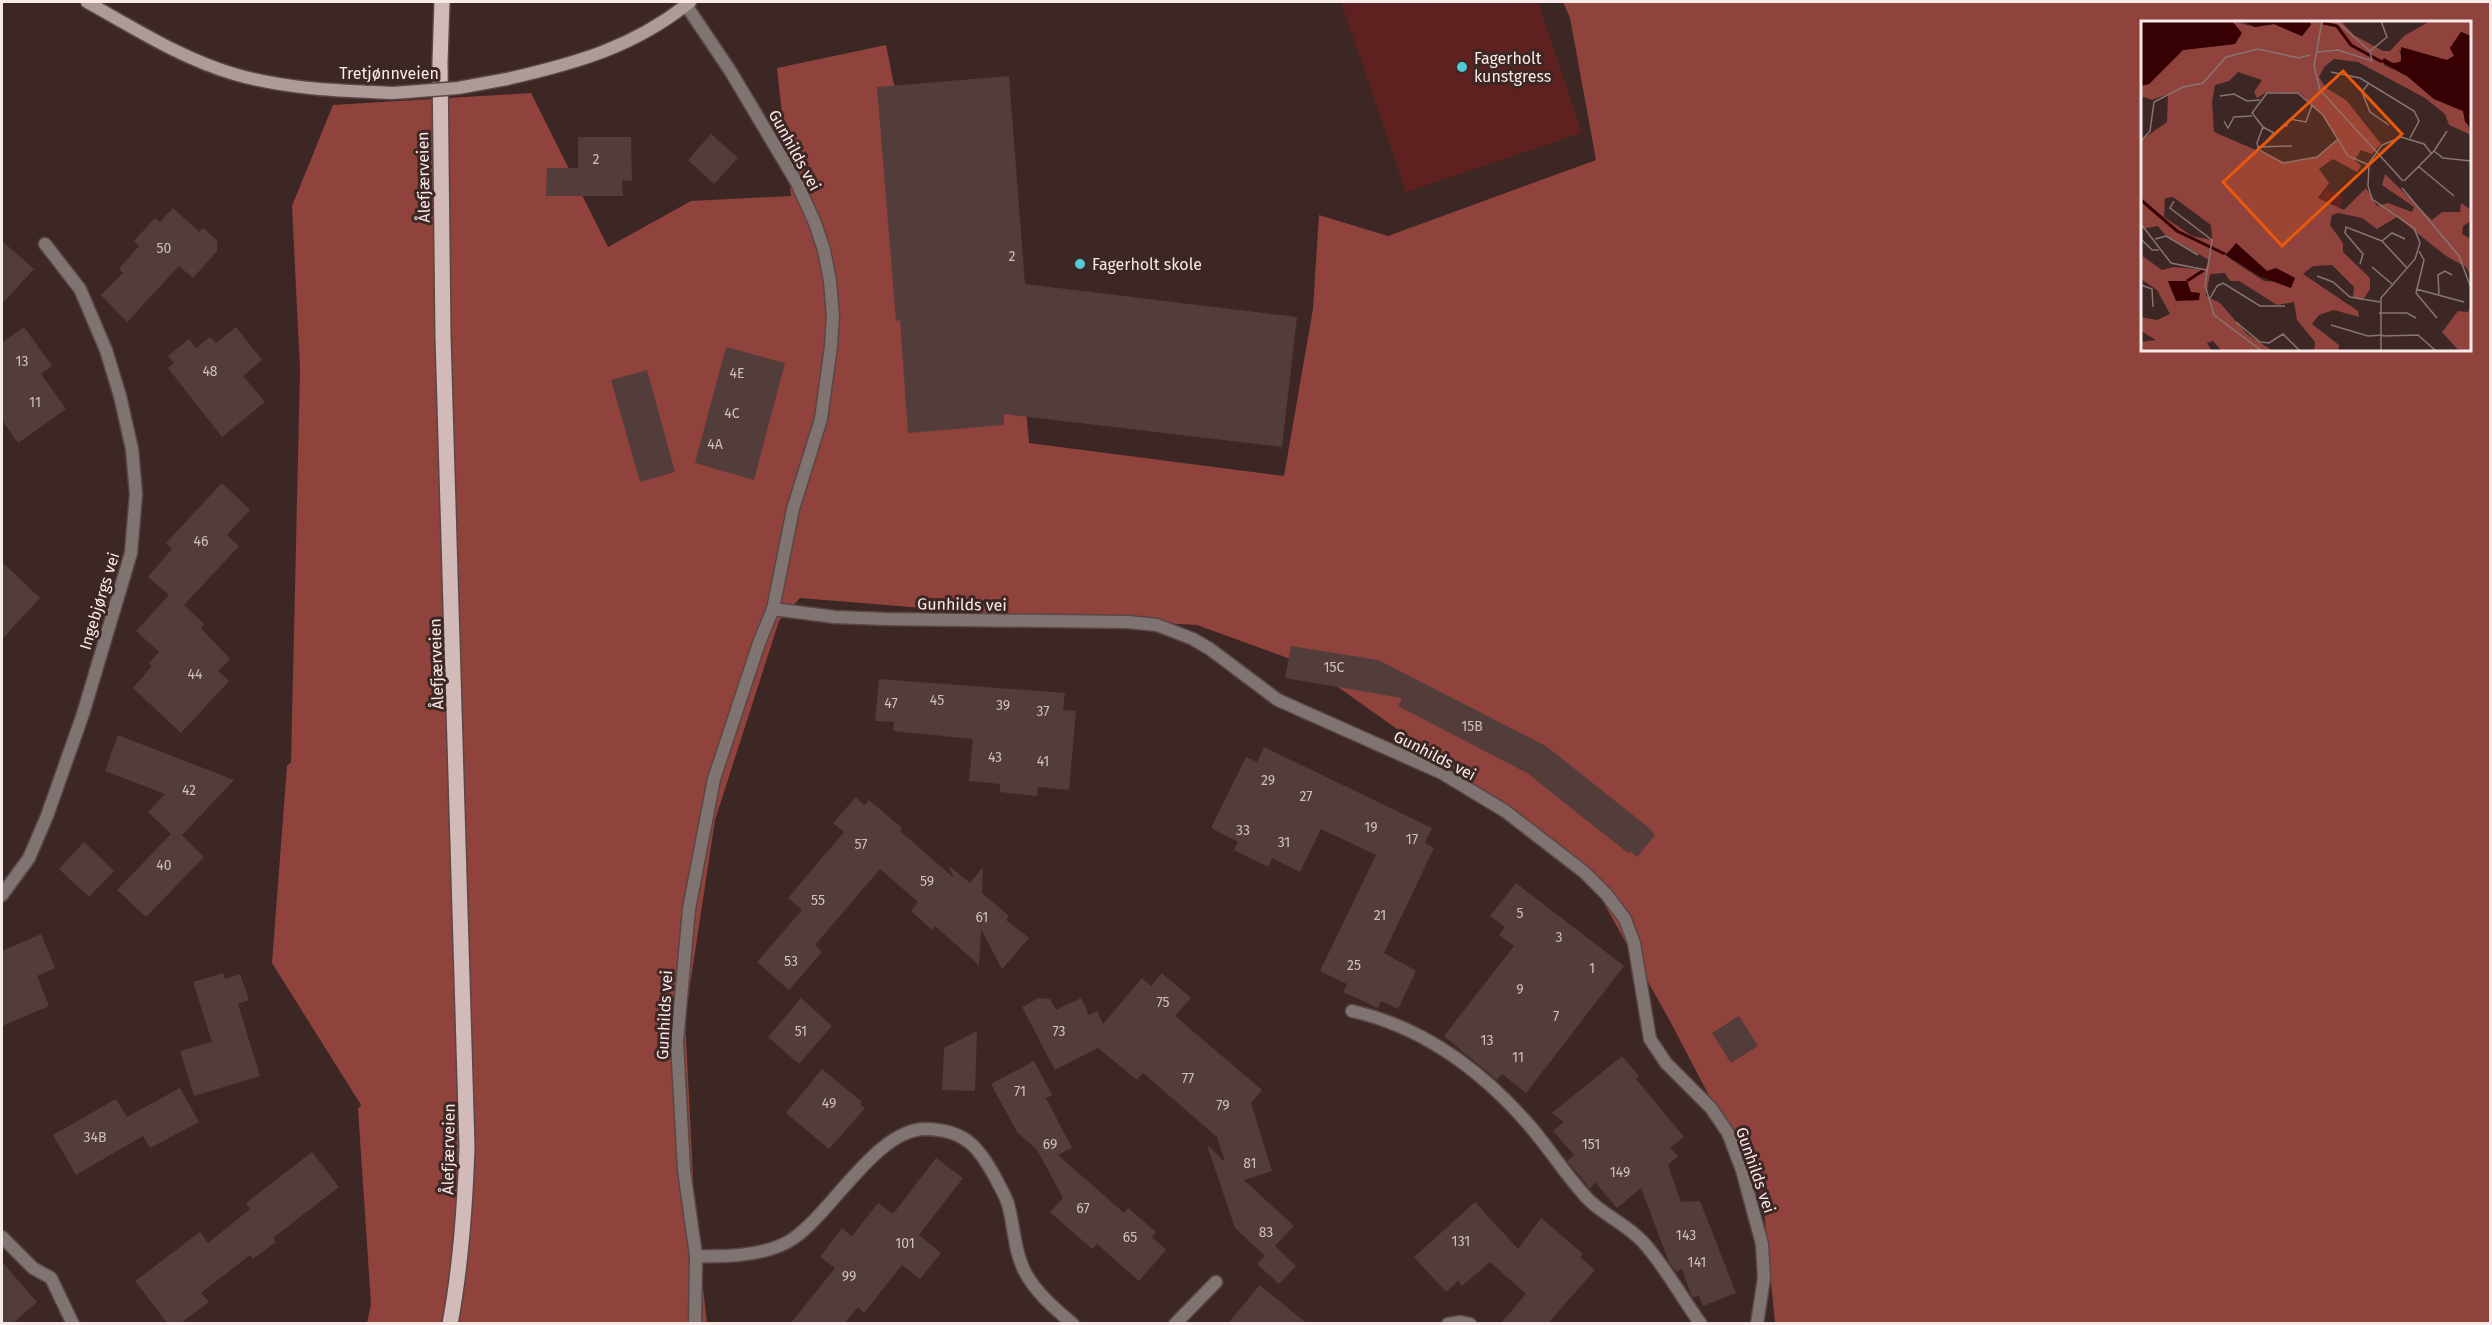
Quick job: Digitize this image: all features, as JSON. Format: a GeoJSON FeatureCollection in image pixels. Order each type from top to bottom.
{"type":"FeatureCollection","features":[{"type":"Feature","properties":{"kind":"main road","name":"Ålefjærveien"},"geometry":{"type":"LineString","coordinates":[[442,2],[440,74],[443,337],[468,1147],[465,1219],[459,1277],[450,1323]]}},
{"type":"Feature","properties":{"kind":"street","name":"Tretjønnveien"},"geometry":{"type":"LineString","coordinates":[[87,2],[156,41],[234,74],[333,90],[393,93],[458,88],[550,69],[590,57],[659,26],[688,3]]}},
{"type":"Feature","properties":{"kind":"street","name":"Gunhilds vei"},"geometry":{"type":"LineString","coordinates":[[688,3],[732,72],[797,183],[824,250],[833,316],[821,419],[793,509],[773,609],[759,642],[714,779],[689,909],[677,1042],[684,1170],[696,1256],[695,1323]]}},
{"type":"Feature","properties":{"kind":"street","name":"Ingebjørgs vei"},"geometry":{"type":"LineString","coordinates":[[2,895],[29,858],[47,816],[83,714],[132,553],[136,494],[132,449],[120,396],[106,350],[80,289],[45,244]]}},
{"type":"Feature","properties":{"kind":"street","name":"Gunhilds vei"},"geometry":{"type":"LineString","coordinates":[[773,609],[855,618],[1128,622],[1157,625],[1210,649],[1278,700],[1442,773],[1505,811],[1584,872],[1606,894],[1625,919],[1634,943],[1650,1039],[1666,1063],[1711,1108],[1728,1133],[1742,1170],[1762,1244],[1764,1278],[1757,1323]]}},
{"type":"Feature","properties":{"kind":"street"},"geometry":{"type":"LineString","coordinates":[[1352,1011],[1424,1036],[1448,1051],[1493,1089],[1529,1125],[1593,1206],[1625,1226],[1642,1241],[1701,1323]]}},
{"type":"Feature","properties":{"kind":"street"},"geometry":{"type":"LineString","coordinates":[[696,1256],[723,1257],[748,1253],[780,1245],[793,1239],[811,1224],[894,1138],[909,1130],[939,1129],[962,1136],[975,1145],[987,1162],[1007,1202],[1024,1270],[1038,1290],[1073,1323]]}},
{"type":"Feature","properties":{"kind":"street"},"geometry":{"type":"LineString","coordinates":[[2,1237],[33,1268],[51,1278],[73,1323]]}},
{"type":"Feature","properties":{"kind":"street"},"geometry":{"type":"LineString","coordinates":[[1175,1323],[1216,1282]]}},
{"type":"Feature","properties":{"kind":"street"},"geometry":{"type":"LineString","coordinates":[[1448,1323],[1470,1323]]}},
{"type":"Feature","properties":{"kind":"shaded area","name":"Fagerholt kunstgress"},"geometry":{"type":"Polygon","coordinates":[[[1341,2],[1538,2],[1582,133],[1406,192],[1341,2]]]}},
{"type":"Feature","properties":{"kind":"shaded area"},"geometry":{"type":"Polygon","coordinates":[[[1563,2],[2490,2],[2490,1323],[1775,1323],[1763,1199],[1670,1021],[1593,884],[1480,788],[1307,665],[1197,625],[996,614],[800,598],[779,621],[715,820],[685,1018],[695,1217],[707,1323],[367,1323],[371,1304],[358,1109],[361,1105],[272,963],[287,766],[291,762],[300,370],[292,206],[333,105],[531,93],[608,247],[691,201],[791,196],[777,68],[886,45],[911,169],[1021,352],[1029,443],[1284,476],[1313,309],[1319,215],[1388,236],[1596,160],[1570,18],[1563,2]]]}},
{"type":"Feature","properties":{"kind":"building"},"geometry":{"type":"Polygon","coordinates":[[[1009,76],[1025,284],[1297,317],[1282,447],[1004,414],[1004,425],[908,433],[900,320],[896,321],[877,87],[1009,76]]]}},
{"type":"Feature","properties":{"kind":"building"},"geometry":{"type":"Polygon","coordinates":[[[711,134],[738,158],[714,184],[688,160],[711,134]]]}},
{"type":"Feature","properties":{"kind":"building"},"geometry":{"type":"Polygon","coordinates":[[[578,137],[631,137],[632,181],[622,180],[623,196],[546,196],[547,168],[578,168],[578,137]]]}},
{"type":"Feature","properties":{"kind":"building"},"geometry":{"type":"Polygon","coordinates":[[[173,208],[199,232],[203,228],[217,240],[217,251],[193,278],[179,266],[127,322],[101,295],[123,273],[119,269],[139,246],[134,241],[155,218],[160,222],[173,208]]]}},
{"type":"Feature","properties":{"kind":"building"},"geometry":{"type":"Polygon","coordinates":[[[2,241],[34,269],[2,304],[2,241]]]}},
{"type":"Feature","properties":{"kind":"building"},"geometry":{"type":"Polygon","coordinates":[[[24,327],[52,366],[41,374],[66,409],[18,443],[2,420],[2,343],[24,327]]]}},
{"type":"Feature","properties":{"kind":"building"},"geometry":{"type":"Polygon","coordinates":[[[236,327],[262,360],[243,376],[265,402],[222,437],[168,368],[174,363],[168,356],[189,339],[196,348],[210,337],[216,343],[236,327]]]}},
{"type":"Feature","properties":{"kind":"building"},"geometry":{"type":"Polygon","coordinates":[[[726,347],[785,363],[754,480],[695,463],[726,347]]]}},
{"type":"Feature","properties":{"kind":"building"},"geometry":{"type":"Polygon","coordinates":[[[647,370],[675,472],[640,482],[611,380],[647,370]]]}},
{"type":"Feature","properties":{"kind":"building"},"geometry":{"type":"Polygon","coordinates":[[[222,483],[250,510],[227,535],[239,546],[184,605],[204,624],[201,628],[230,659],[218,671],[229,681],[181,733],[133,688],[152,666],[149,663],[159,652],[136,631],[169,595],[148,577],[172,549],[166,543],[222,483]]]}},
{"type":"Feature","properties":{"kind":"building"},"geometry":{"type":"Polygon","coordinates":[[[2,562],[40,598],[2,639],[2,562]]]}},
{"type":"Feature","properties":{"kind":"building"},"geometry":{"type":"Polygon","coordinates":[[[1291,646],[1378,660],[1546,746],[1655,835],[1637,857],[1630,851],[1628,853],[1527,773],[1398,706],[1402,698],[1285,678],[1291,646]]]}},
{"type":"Feature","properties":{"kind":"building"},"geometry":{"type":"Polygon","coordinates":[[[879,679],[1065,693],[1063,710],[1076,711],[1069,790],[1038,787],[1037,796],[1000,792],[1000,784],[969,781],[973,739],[893,731],[894,722],[875,721],[879,679]]]}},
{"type":"Feature","properties":{"kind":"building"},"geometry":{"type":"Polygon","coordinates":[[[118,735],[234,780],[182,835],[204,857],[146,917],[117,890],[171,834],[148,812],[165,794],[105,771],[118,735]]]}},
{"type":"Feature","properties":{"kind":"building"},"geometry":{"type":"Polygon","coordinates":[[[1264,747],[1432,828],[1425,843],[1434,848],[1384,953],[1416,971],[1398,1009],[1381,1001],[1378,1008],[1343,992],[1347,984],[1320,971],[1376,855],[1321,829],[1300,872],[1272,858],[1268,867],[1234,850],[1238,842],[1211,828],[1246,757],[1257,762],[1264,747]]]}},
{"type":"Feature","properties":{"kind":"building"},"geometry":{"type":"Polygon","coordinates":[[[856,797],[864,805],[869,800],[902,828],[900,831],[954,878],[948,865],[970,883],[983,867],[982,893],[1009,916],[1006,920],[1029,938],[1002,969],[981,929],[979,965],[935,926],[932,930],[911,911],[918,902],[880,869],[815,945],[822,952],[789,990],[757,962],[802,910],[788,898],[844,832],[833,823],[856,797]]]}},
{"type":"Feature","properties":{"kind":"building"},"geometry":{"type":"Polygon","coordinates":[[[84,842],[114,871],[89,897],[59,869],[84,842]]]}},
{"type":"Feature","properties":{"kind":"building"},"geometry":{"type":"Polygon","coordinates":[[[1516,883],[1624,966],[1526,1093],[1502,1074],[1497,1080],[1444,1036],[1514,946],[1499,935],[1505,927],[1490,916],[1516,883]]]}},
{"type":"Feature","properties":{"kind":"building"},"geometry":{"type":"Polygon","coordinates":[[[41,934],[55,968],[37,976],[49,1006],[2,1026],[2,951],[41,934]]]}},
{"type":"Feature","properties":{"kind":"building"},"geometry":{"type":"Polygon","coordinates":[[[223,973],[225,979],[240,974],[249,1000],[238,1004],[260,1076],[194,1096],[180,1051],[212,1042],[193,982],[223,973]]]}},
{"type":"Feature","properties":{"kind":"building"},"geometry":{"type":"Polygon","coordinates":[[[1162,973],[1191,998],[1175,1016],[1262,1090],[1251,1103],[1272,1171],[1244,1180],[1294,1226],[1275,1246],[1296,1266],[1279,1284],[1257,1264],[1265,1256],[1235,1228],[1207,1145],[1225,1162],[1217,1137],[1143,1073],[1137,1080],[1098,1048],[1055,1070],[1022,1007],[1038,998],[1050,999],[1056,1010],[1081,998],[1089,1015],[1097,1011],[1103,1024],[1142,978],[1151,986],[1162,973]]]}},
{"type":"Feature","properties":{"kind":"building"},"geometry":{"type":"Polygon","coordinates":[[[801,998],[832,1026],[799,1064],[768,1037],[801,998]]]}},
{"type":"Feature","properties":{"kind":"building"},"geometry":{"type":"Polygon","coordinates":[[[1739,1016],[1758,1046],[1731,1063],[1712,1033],[1739,1016]]]}},
{"type":"Feature","properties":{"kind":"building"},"geometry":{"type":"Polygon","coordinates":[[[977,1031],[975,1091],[942,1090],[944,1048],[977,1031]]]}},
{"type":"Feature","properties":{"kind":"building"},"geometry":{"type":"Polygon","coordinates":[[[1622,1056],[1639,1076],[1636,1079],[1684,1137],[1670,1148],[1678,1156],[1668,1165],[1681,1202],[1700,1201],[1736,1293],[1703,1306],[1699,1296],[1692,1297],[1682,1269],[1676,1272],[1669,1262],[1641,1188],[1617,1208],[1595,1182],[1590,1189],[1567,1161],[1574,1155],[1553,1131],[1564,1122],[1552,1113],[1622,1056]]]}},
{"type":"Feature","properties":{"kind":"building"},"geometry":{"type":"Polygon","coordinates":[[[1034,1061],[1052,1095],[1046,1098],[1072,1148],[1058,1155],[1124,1213],[1128,1208],[1156,1232],[1152,1237],[1166,1250],[1139,1281],[1097,1244],[1092,1249],[1050,1212],[1063,1198],[1037,1150],[1017,1132],[991,1084],[1034,1061]]]}},
{"type":"Feature","properties":{"kind":"building"},"geometry":{"type":"Polygon","coordinates":[[[822,1069],[862,1102],[860,1104],[865,1108],[829,1149],[786,1113],[822,1069]]]}},
{"type":"Feature","properties":{"kind":"building"},"geometry":{"type":"Polygon","coordinates":[[[180,1088],[199,1122],[150,1148],[143,1136],[76,1175],[53,1135],[116,1099],[127,1117],[180,1088]]]}},
{"type":"Feature","properties":{"kind":"building"},"geometry":{"type":"Polygon","coordinates":[[[312,1152],[339,1187],[273,1238],[276,1242],[253,1259],[250,1255],[201,1293],[209,1302],[181,1323],[167,1323],[135,1281],[200,1232],[208,1243],[250,1209],[246,1203],[312,1152]]]}},
{"type":"Feature","properties":{"kind":"building"},"geometry":{"type":"Polygon","coordinates":[[[936,1158],[963,1178],[919,1235],[941,1253],[920,1279],[902,1265],[864,1313],[858,1307],[845,1323],[791,1323],[835,1268],[820,1257],[842,1228],[852,1236],[878,1203],[893,1214],[936,1158]]]}},
{"type":"Feature","properties":{"kind":"building"},"geometry":{"type":"Polygon","coordinates":[[[1475,1202],[1518,1249],[1541,1218],[1583,1254],[1580,1257],[1595,1270],[1548,1323],[1501,1323],[1526,1294],[1490,1262],[1462,1286],[1458,1281],[1446,1292],[1414,1257],[1475,1202]]]}},
{"type":"Feature","properties":{"kind":"building"},"geometry":{"type":"Polygon","coordinates":[[[2,1262],[37,1302],[13,1323],[2,1323],[2,1262]]]}},
{"type":"Feature","properties":{"kind":"building"},"geometry":{"type":"Polygon","coordinates":[[[1260,1285],[1306,1323],[1228,1323],[1260,1285]]]}},
{"type":"Feature","properties":{"kind":"place","name":"Fagerholt kunstgress"},"geometry":{"type":"Point","coordinates":[1462,67]}},
{"type":"Feature","properties":{"kind":"place","name":"Fagerholt skole"},"geometry":{"type":"Point","coordinates":[1080,264]}}]}
